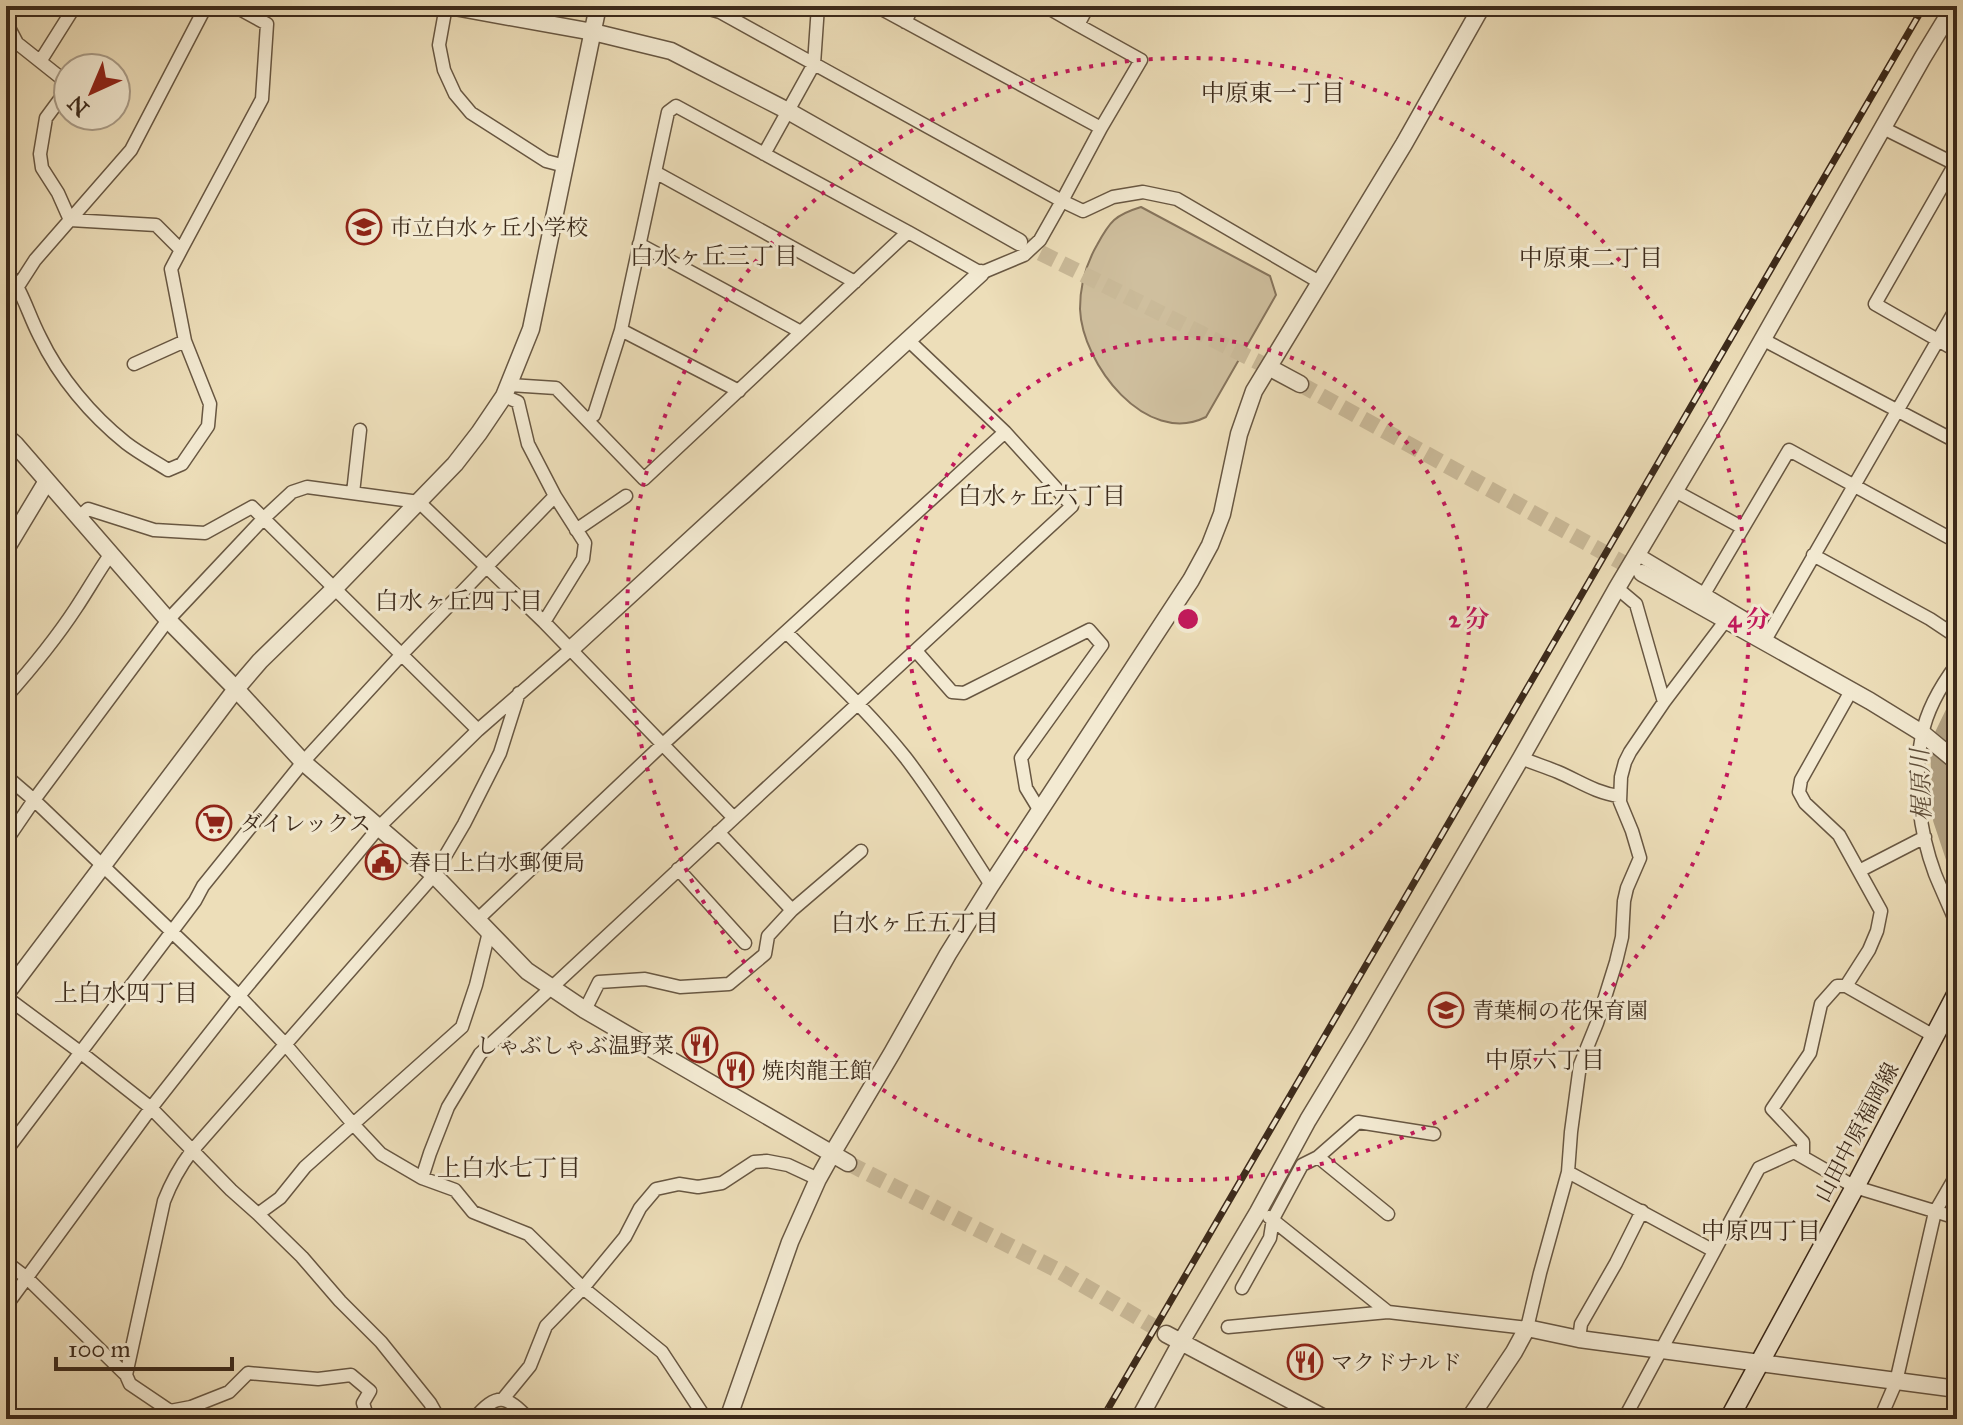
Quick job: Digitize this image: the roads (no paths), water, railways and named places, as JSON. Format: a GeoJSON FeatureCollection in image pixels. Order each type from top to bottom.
{"type":"FeatureCollection","features":[{"type":"Feature","properties":{"kind":"main road","name":"山田中原福岡線"},"geometry":{"type":"LineString","coordinates":[[1729,1419],[1957,993]]}},
{"type":"Feature","properties":{"kind":"street"},"geometry":{"type":"LineString","coordinates":[[41,60],[75,6]]}},
{"type":"Feature","properties":{"kind":"street"},"geometry":{"type":"LineString","coordinates":[[6,305],[35,260],[131,150],[206,6]]}},
{"type":"Feature","properties":{"kind":"street"},"geometry":{"type":"LineString","coordinates":[[6,270],[19,287],[40,338],[60,373],[96,415],[127,444],[168,470],[182,464],[208,426],[210,404],[185,341],[171,269],[262,99],[267,24],[234,6]]}},
{"type":"Feature","properties":{"kind":"street"},"geometry":{"type":"LineString","coordinates":[[565,166],[546,161],[471,113],[455,94],[444,70],[439,45],[447,6],[593,32],[671,51],[788,111],[1019,242]]}},
{"type":"Feature","properties":{"kind":"street"},"geometry":{"type":"LineString","coordinates":[[434,1418],[430,1403],[381,1342],[302,1257],[151,1108],[6,996],[236,689],[455,464],[507,390],[531,329],[598,6]]}},
{"type":"Feature","properties":{"kind":"street"},"geometry":{"type":"LineString","coordinates":[[699,6],[720,12],[1083,211],[1113,197],[1143,192],[1177,199],[1321,283]]}},
{"type":"Feature","properties":{"kind":"street"},"geometry":{"type":"LineString","coordinates":[[764,154],[814,64],[818,6]]}},
{"type":"Feature","properties":{"kind":"street"},"geometry":{"type":"LineString","coordinates":[[876,6],[1101,128]]}},
{"type":"Feature","properties":{"kind":"street"},"geometry":{"type":"LineString","coordinates":[[905,22],[913,6]]}},
{"type":"Feature","properties":{"kind":"street"},"geometry":{"type":"LineString","coordinates":[[6,1306],[151,1108],[380,826],[478,730],[571,649],[981,273],[1024,255],[1040,240],[1141,60],[1045,6]]}},
{"type":"Feature","properties":{"kind":"street"},"geometry":{"type":"LineString","coordinates":[[1078,25],[1088,6]]}},
{"type":"Feature","properties":{"kind":"street"},"geometry":{"type":"LineString","coordinates":[[728,1419],[790,1242],[818,1179],[991,885],[1191,580],[1222,514],[1239,434],[1254,391],[1404,144],[1482,6]]}},
{"type":"Feature","properties":{"kind":"street"},"geometry":{"type":"LineString","coordinates":[[1242,1288],[1270,1238],[1265,1215],[1308,1120],[1521,758],[1954,6]]}},
{"type":"Feature","properties":{"kind":"street"},"geometry":{"type":"LineString","coordinates":[[6,22],[17,43],[61,78],[64,86],[63,95],[46,118],[40,154],[42,168],[70,220]]}},
{"type":"Feature","properties":{"kind":"street"},"geometry":{"type":"LineString","coordinates":[[587,419],[594,415],[621,330],[668,112],[676,106],[981,273]]}},
{"type":"Feature","properties":{"kind":"street"},"geometry":{"type":"LineString","coordinates":[[1883,128],[1956,165],[1875,304],[1957,351]]}},
{"type":"Feature","properties":{"kind":"street"},"geometry":{"type":"LineString","coordinates":[[655,172],[855,282]]}},
{"type":"Feature","properties":{"kind":"street"},"geometry":{"type":"LineString","coordinates":[[70,220],[156,225],[181,250]]}},
{"type":"Feature","properties":{"kind":"street"},"geometry":{"type":"LineString","coordinates":[[507,390],[556,388],[644,479],[908,232]]}},
{"type":"Feature","properties":{"kind":"street"},"geometry":{"type":"LineString","coordinates":[[639,244],[801,332]]}},
{"type":"Feature","properties":{"kind":"street"},"geometry":{"type":"LineString","coordinates":[[1766,637],[1957,307]]}},
{"type":"Feature","properties":{"kind":"street"},"geometry":{"type":"LineString","coordinates":[[621,330],[739,391]]}},
{"type":"Feature","properties":{"kind":"street"},"geometry":{"type":"LineString","coordinates":[[422,1178],[448,1107],[480,1054],[1072,506],[1005,432],[907,339]]}},
{"type":"Feature","properties":{"kind":"street"},"geometry":{"type":"LineString","coordinates":[[1762,339],[1957,442]]}},
{"type":"Feature","properties":{"kind":"street"},"geometry":{"type":"LineString","coordinates":[[134,364],[185,341]]}},
{"type":"Feature","properties":{"kind":"street"},"geometry":{"type":"LineString","coordinates":[[1274,370],[1300,384]]}},
{"type":"Feature","properties":{"kind":"street"},"geometry":{"type":"LineString","coordinates":[[507,390],[518,402],[528,444],[555,496],[585,543],[583,559],[544,622]]}},
{"type":"Feature","properties":{"kind":"street"},"geometry":{"type":"LineString","coordinates":[[353,493],[360,430]]}},
{"type":"Feature","properties":{"kind":"street"},"geometry":{"type":"LineString","coordinates":[[258,1214],[280,1198],[305,1167],[462,1027],[476,985],[483,926],[663,744],[1005,432]]}},
{"type":"Feature","properties":{"kind":"street"},"geometry":{"type":"LineString","coordinates":[[6,436],[168,620],[303,762],[434,875],[527,971],[585,1010],[848,1163]]}},
{"type":"Feature","properties":{"kind":"street"},"geometry":{"type":"LineString","coordinates":[[1704,594],[1789,450],[1957,542]]}},
{"type":"Feature","properties":{"kind":"street"},"geometry":{"type":"LineString","coordinates":[[6,549],[47,481]]}},
{"type":"Feature","properties":{"kind":"street"},"geometry":{"type":"LineString","coordinates":[[6,841],[168,620],[264,518],[292,492],[307,487],[419,502],[571,649],[734,818]]}},
{"type":"Feature","properties":{"kind":"street"},"geometry":{"type":"LineString","coordinates":[[1675,491],[1743,528]]}},
{"type":"Feature","properties":{"kind":"street"},"geometry":{"type":"LineString","coordinates":[[6,1151],[195,901],[203,886],[303,762],[486,565],[555,496]]}},
{"type":"Feature","properties":{"kind":"street"},"geometry":{"type":"LineString","coordinates":[[576,530],[626,496]]}},
{"type":"Feature","properties":{"kind":"street"},"geometry":{"type":"LineString","coordinates":[[78,518],[88,509],[154,530],[205,533],[252,507],[478,730]]}},
{"type":"Feature","properties":{"kind":"street"},"geometry":{"type":"LineString","coordinates":[[1637,554],[1924,734],[1955,757]]}},
{"type":"Feature","properties":{"kind":"street"},"geometry":{"type":"LineString","coordinates":[[6,697],[52,642],[110,555]]}},
{"type":"Feature","properties":{"kind":"street"},"geometry":{"type":"LineString","coordinates":[[1813,555],[1957,637]]}},
{"type":"Feature","properties":{"kind":"street"},"geometry":{"type":"LineString","coordinates":[[1642,573],[1726,620],[1766,637]]}},
{"type":"Feature","properties":{"kind":"street"},"geometry":{"type":"LineString","coordinates":[[1617,588],[1636,604],[1664,702]]}},
{"type":"Feature","properties":{"kind":"street"},"geometry":{"type":"LineString","coordinates":[[1476,1416],[1527,1328],[1568,1172],[1580,1065],[1616,962],[1627,888],[1640,858],[1619,796],[1621,777],[1630,752],[1726,620]]}},
{"type":"Feature","properties":{"kind":"street"},"geometry":{"type":"LineString","coordinates":[[916,651],[952,692],[964,693],[1089,630],[1102,645],[1021,758],[1026,788],[1040,811]]}},
{"type":"Feature","properties":{"kind":"street"},"geometry":{"type":"LineString","coordinates":[[786,632],[858,703],[905,757],[991,885]]}},
{"type":"Feature","properties":{"kind":"street"},"geometry":{"type":"LineString","coordinates":[[1957,664],[1936,697],[1924,734],[1917,773],[1919,803],[1934,872],[1957,925]]}},
{"type":"Feature","properties":{"kind":"street"},"geometry":{"type":"LineString","coordinates":[[1846,986],[1869,950],[1881,911],[1839,835],[1805,803],[1799,792],[1801,780],[1851,691]]}},
{"type":"Feature","properties":{"kind":"street"},"geometry":{"type":"LineString","coordinates":[[126,1375],[164,1201],[175,1174],[434,875],[500,753],[519,693]]}},
{"type":"Feature","properties":{"kind":"street"},"geometry":{"type":"LineString","coordinates":[[1521,758],[1606,795],[1619,796]]}},
{"type":"Feature","properties":{"kind":"street"},"geometry":{"type":"LineString","coordinates":[[6,776],[239,996],[381,1154],[422,1178],[455,1190],[473,1212],[528,1234],[583,1288],[662,1352],[706,1419]]}},
{"type":"Feature","properties":{"kind":"street"},"geometry":{"type":"LineString","coordinates":[[718,832],[792,910]]}},
{"type":"Feature","properties":{"kind":"street"},"geometry":{"type":"LineString","coordinates":[[1859,871],[1925,837]]}},
{"type":"Feature","properties":{"kind":"street"},"geometry":{"type":"LineString","coordinates":[[585,1010],[599,982],[645,979],[680,987],[729,984],[765,954],[768,936],[792,910],[861,851]]}},
{"type":"Feature","properties":{"kind":"street"},"geometry":{"type":"LineString","coordinates":[[678,869],[745,943]]}},
{"type":"Feature","properties":{"kind":"street"},"geometry":{"type":"LineString","coordinates":[[1803,1155],[1803,1142],[1772,1109],[1810,1053],[1821,1004],[1837,986],[1846,986],[1934,1036]]}},
{"type":"Feature","properties":{"kind":"street"},"geometry":{"type":"LineString","coordinates":[[1139,1419],[1181,1342],[1302,1165],[1318,1157],[1358,1122],[1434,1134]]}},
{"type":"Feature","properties":{"kind":"street"},"geometry":{"type":"LineString","coordinates":[[1624,1419],[1759,1168],[1794,1152],[1855,1187],[1957,1218]]}},
{"type":"Feature","properties":{"kind":"street"},"geometry":{"type":"LineString","coordinates":[[1318,1157],[1388,1214]]}},
{"type":"Feature","properties":{"kind":"street"},"geometry":{"type":"LineString","coordinates":[[503,1399],[530,1366],[546,1326],[583,1288],[625,1237],[640,1208],[656,1189],[679,1184],[698,1187],[722,1183],[754,1162],[767,1161],[788,1165],[818,1179]]}},
{"type":"Feature","properties":{"kind":"street"},"geometry":{"type":"LineString","coordinates":[[1568,1172],[1714,1251]]}},
{"type":"Feature","properties":{"kind":"street"},"geometry":{"type":"LineString","coordinates":[[1880,1419],[1896,1382],[1935,1212],[1957,1174]]}},
{"type":"Feature","properties":{"kind":"street"},"geometry":{"type":"LineString","coordinates":[[1579,1339],[1581,1324],[1642,1211]]}},
{"type":"Feature","properties":{"kind":"street"},"geometry":{"type":"LineString","coordinates":[[1265,1215],[1388,1312]]}},
{"type":"Feature","properties":{"kind":"street"},"geometry":{"type":"LineString","coordinates":[[6,1262],[27,1278],[126,1375],[130,1384],[170,1415],[229,1392],[248,1373],[318,1379],[351,1375],[370,1391],[363,1403],[368,1419]]}},
{"type":"Feature","properties":{"kind":"street"},"geometry":{"type":"LineString","coordinates":[[1228,1327],[1388,1312],[1527,1328],[1579,1339],[1957,1389]]}},
{"type":"Feature","properties":{"kind":"street"},"geometry":{"type":"LineString","coordinates":[[1166,1334],[1326,1419]]}},
{"type":"Feature","properties":{"kind":"street"},"geometry":{"type":"LineString","coordinates":[[474,1419],[491,1401],[503,1399],[516,1405],[529,1419]]}},
{"type":"Feature","properties":{"kind":"waterway","name":"梶原川"},"geometry":{"type":"LineString","coordinates":[[1957,712],[1941,745],[1944,819],[1957,858]]}},
{"type":"Feature","properties":{"kind":"tunnel"},"geometry":{"type":"LineString","coordinates":[[1019,242],[1274,370]]}},
{"type":"Feature","properties":{"kind":"tunnel"},"geometry":{"type":"LineString","coordinates":[[1300,384],[1641,573]]}},
{"type":"Feature","properties":{"kind":"tunnel"},"geometry":{"type":"LineString","coordinates":[[848,1163],[1061,1272],[1166,1334]]}},
{"type":"Feature","properties":{"kind":"railway"},"geometry":{"type":"LineString","coordinates":[[1102,1419],[1924,6]]}},
{"type":"Feature","properties":{"kind":"place","name":"市立白水ヶ丘小学校"},"geometry":{"type":"Point","coordinates":[364,227]}},
{"type":"Feature","properties":{"kind":"place","name":"ダイレックス"},"geometry":{"type":"Point","coordinates":[214,823]}},
{"type":"Feature","properties":{"kind":"place","name":"春日上白水郵便局"},"geometry":{"type":"Point","coordinates":[383,862]}},
{"type":"Feature","properties":{"kind":"place","name":"青葉桐の花保育園"},"geometry":{"type":"Point","coordinates":[1446,1010]}},
{"type":"Feature","properties":{"kind":"place","name":"しゃぶしゃぶ温野菜"},"geometry":{"type":"Point","coordinates":[700,1045]}},
{"type":"Feature","properties":{"kind":"place","name":"焼肉龍王館"},"geometry":{"type":"Point","coordinates":[736,1070]}},
{"type":"Feature","properties":{"kind":"place","name":"マクドナルド"},"geometry":{"type":"Point","coordinates":[1305,1362]}},
{"type":"Feature","properties":{"kind":"district","name":"中原東一丁目"},"geometry":{"type":"Point","coordinates":[1273,93]}},
{"type":"Feature","properties":{"kind":"district","name":"白水ヶ丘三丁目"},"geometry":{"type":"Point","coordinates":[714,256]}},
{"type":"Feature","properties":{"kind":"district","name":"中原東二丁目"},"geometry":{"type":"Point","coordinates":[1591,258]}},
{"type":"Feature","properties":{"kind":"district","name":"白水ヶ丘六丁目"},"geometry":{"type":"Point","coordinates":[1042,496]}},
{"type":"Feature","properties":{"kind":"district","name":"白水ヶ丘四丁目"},"geometry":{"type":"Point","coordinates":[459,601]}},
{"type":"Feature","properties":{"kind":"district","name":"白水ヶ丘五丁目"},"geometry":{"type":"Point","coordinates":[915,923]}},
{"type":"Feature","properties":{"kind":"district","name":"上白水四丁目"},"geometry":{"type":"Point","coordinates":[126,993]}},
{"type":"Feature","properties":{"kind":"district","name":"中原六丁目"},"geometry":{"type":"Point","coordinates":[1545,1060]}},
{"type":"Feature","properties":{"kind":"district","name":"上白水七丁目"},"geometry":{"type":"Point","coordinates":[509,1168]}},
{"type":"Feature","properties":{"kind":"district","name":"中原四丁目"},"geometry":{"type":"Point","coordinates":[1761,1231]}}]}
